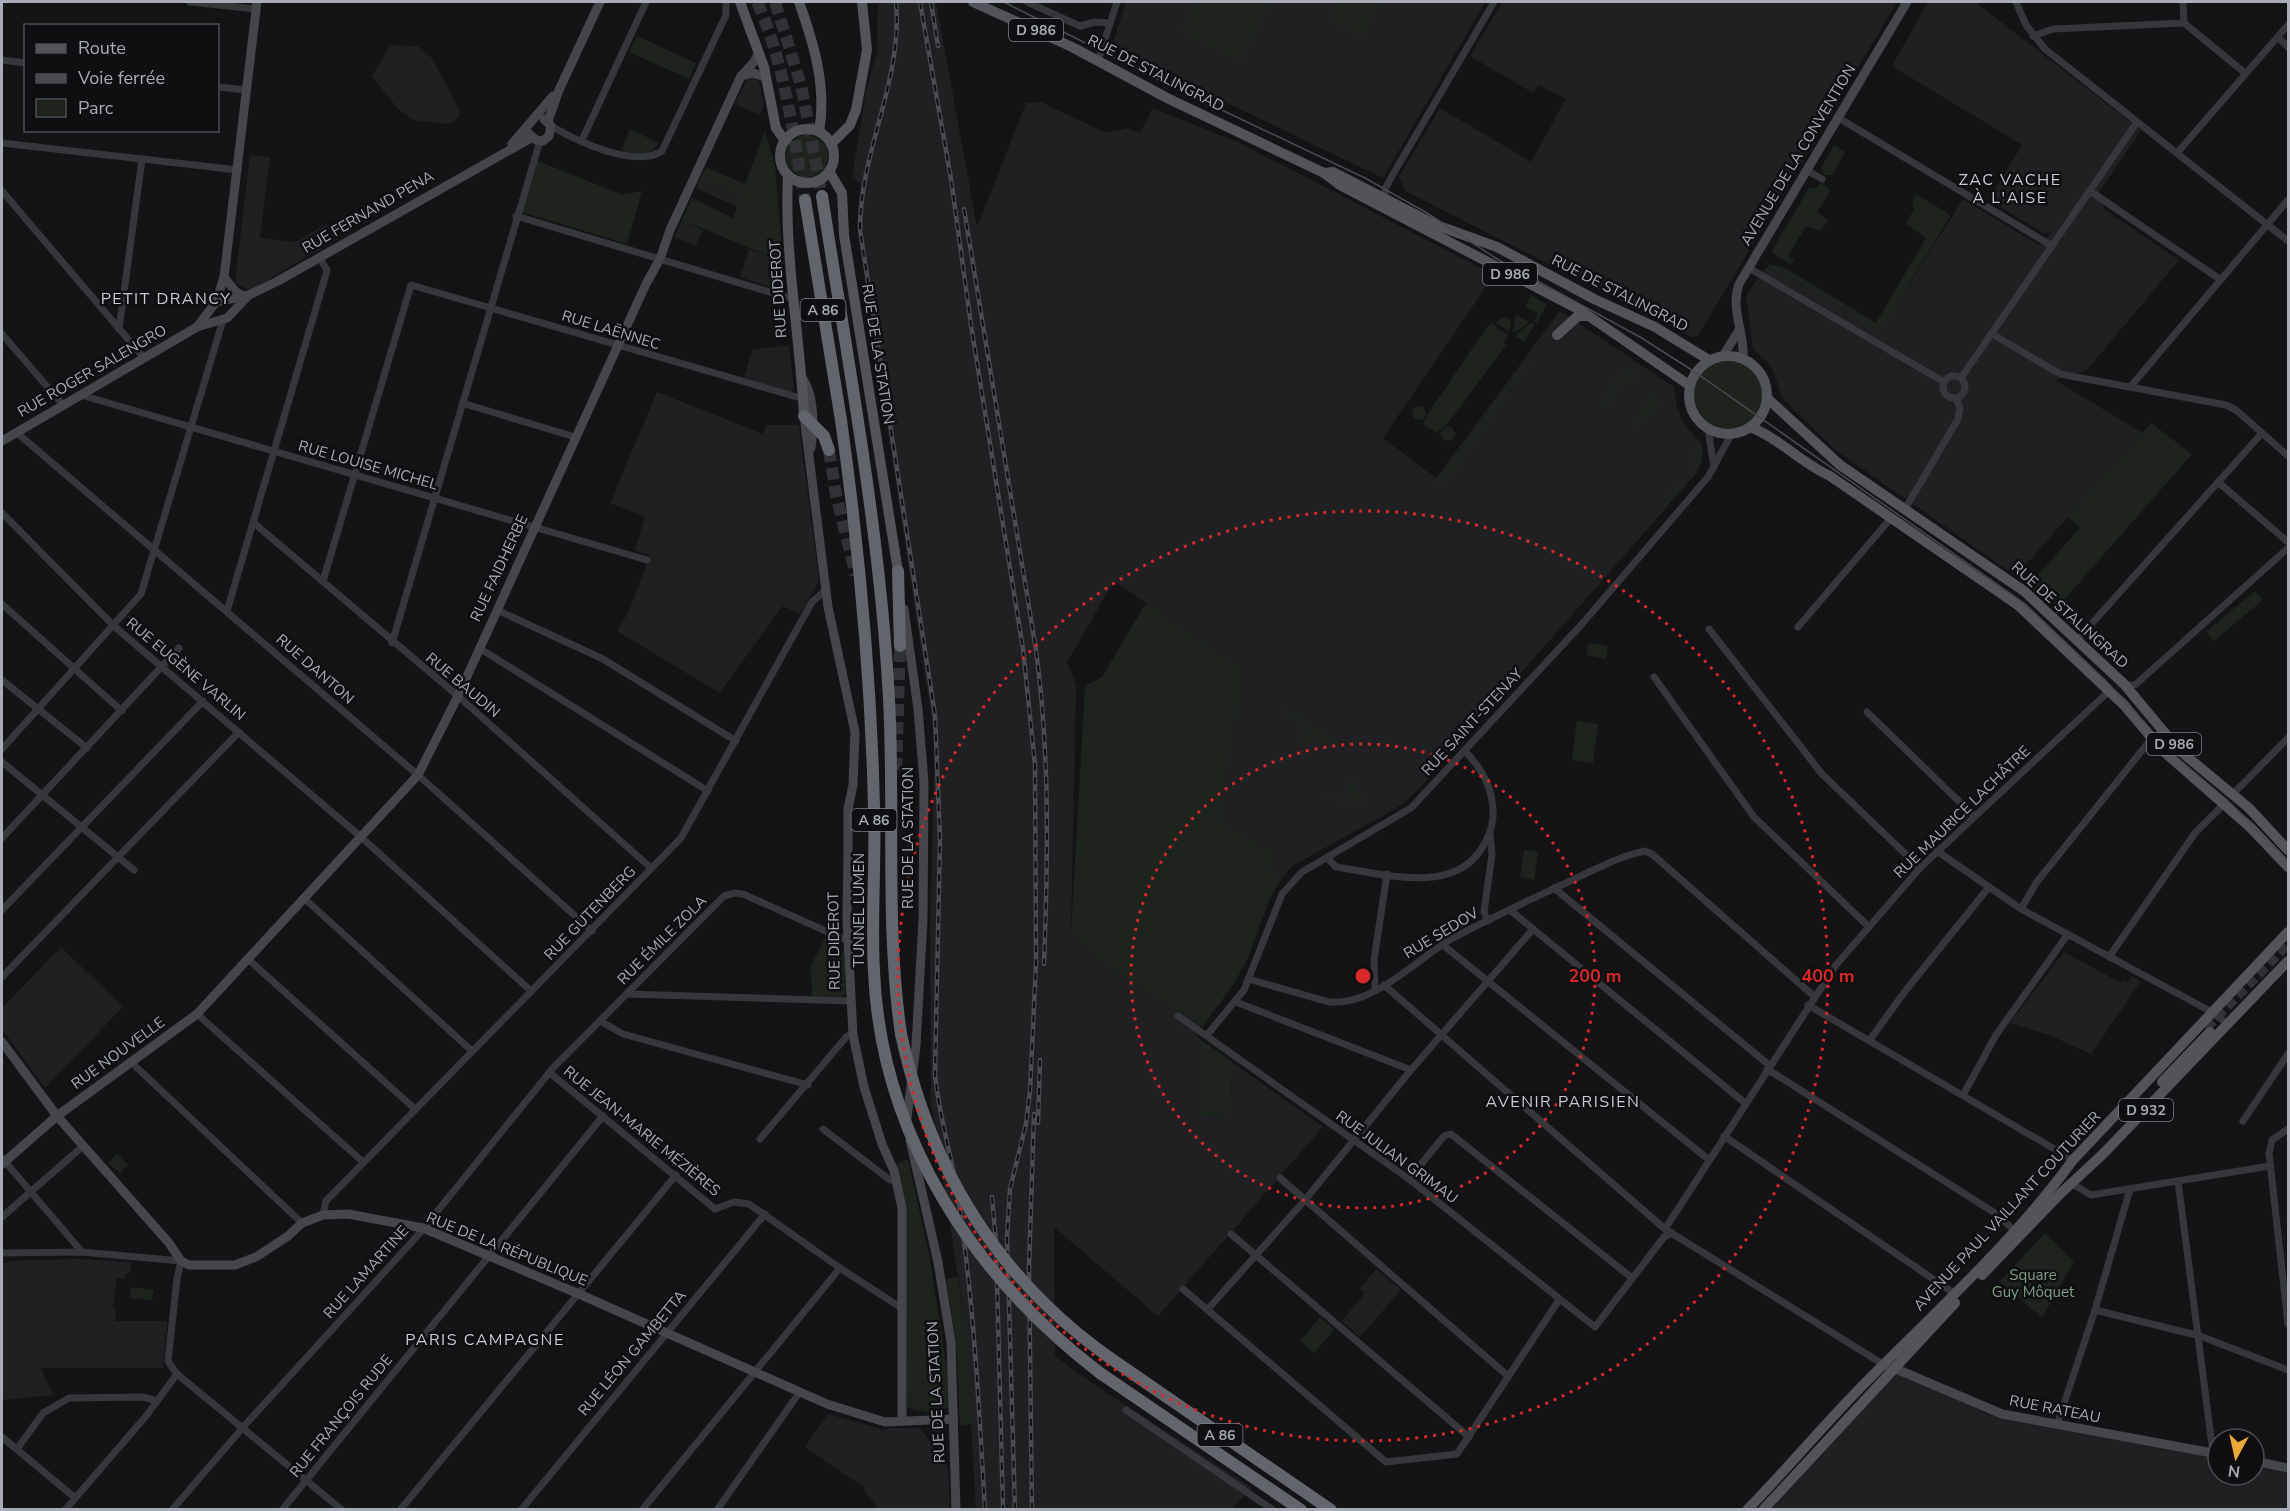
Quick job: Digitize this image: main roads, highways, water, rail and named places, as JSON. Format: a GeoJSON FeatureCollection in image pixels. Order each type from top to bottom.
{"type":"FeatureCollection","features":[{"type":"Feature","properties":{"kind":"highway","name":"A 86"},"geometry":{"type":"LineString","coordinates":[[822,196],[865,464],[881,604],[889,698],[893,807],[892,961],[901,1034],[921,1108],[937,1149],[977,1224],[1023,1283],[1062,1321],[1110,1358],[1331,1509]]}},
{"type":"Feature","properties":{"kind":"highway","name":"TUNNEL LUMEN"},"geometry":{"type":"LineString","coordinates":[[805,200],[851,494],[869,700],[874,807],[873,972],[877,1013],[884,1051],[904,1121],[923,1166],[947,1208],[978,1252],[1026,1309],[1100,1373],[1301,1509]]}},
{"type":"Feature","properties":{"kind":"highway"},"geometry":{"type":"LineString","coordinates":[[804,416],[824,436],[829,450]]}},
{"type":"Feature","properties":{"kind":"highway"},"geometry":{"type":"LineString","coordinates":[[898,571],[900,646]]}},
{"type":"Feature","properties":{"kind":"main road"},"geometry":{"type":"LineString","coordinates":[[740,2],[759,52],[776,128],[785,141]]}},
{"type":"Feature","properties":{"kind":"main road"},"geometry":{"type":"LineString","coordinates":[[800,2],[822,85],[823,105],[819,132]]}},
{"type":"Feature","properties":{"kind":"main road"},"geometry":{"type":"LineString","coordinates":[[831,144],[850,125],[856,110],[867,50],[862,2]]}},
{"type":"Feature","properties":{"kind":"main road","name":"RUE DE STALINGRAD"},"geometry":{"type":"LineString","coordinates":[[973,2],[1324,173],[1330,180],[1588,316],[1689,385]]}},
{"type":"Feature","properties":{"kind":"main road"},"geometry":{"type":"LineString","coordinates":[[788,200],[804,183],[822,178],[829,171],[834,158],[831,144],[819,132],[800,130],[785,141],[780,155],[784,169],[789,175],[804,183]]}},
{"type":"Feature","properties":{"kind":"main road","name":"RUE DE LA STATION"},"geometry":{"type":"LineString","coordinates":[[829,171],[843,193],[844,235],[898,571]]}},
{"type":"Feature","properties":{"kind":"main road","name":"RUE DE STALINGRAD"},"geometry":{"type":"LineString","coordinates":[[1324,173],[1333,172],[1460,235],[1497,247],[1655,327],[1709,360]]}},
{"type":"Feature","properties":{"kind":"main road","name":"RUE DIDEROT"},"geometry":{"type":"LineString","coordinates":[[789,175],[788,200],[793,299],[804,416]]}},
{"type":"Feature","properties":{"kind":"main road"},"geometry":{"type":"LineString","coordinates":[[1385,198],[1388,210]]}},
{"type":"Feature","properties":{"kind":"main road"},"geometry":{"type":"LineString","coordinates":[[1563,302],[1566,315],[1557,335],[1578,316],[1588,316]]}},
{"type":"Feature","properties":{"kind":"main road"},"geometry":{"type":"LineString","coordinates":[[1723,356],[1743,358],[1756,368],[1763,378],[1767,398],[1762,414],[1750,427],[1732,433],[1708,429],[1691,409],[1689,385],[1697,369],[1709,360],[1723,356]]}},
{"type":"Feature","properties":{"kind":"main road","name":"RUE DE STALINGRAD"},"geometry":{"type":"LineString","coordinates":[[1750,427],[1763,432],[1814,468],[1830,476],[2019,606],[2108,692],[2124,684],[2078,639],[2003,575],[1840,465],[1767,398]]}},
{"type":"Feature","properties":{"kind":"main road","name":"D 986"},"geometry":{"type":"LineString","coordinates":[[2124,684],[2179,750],[2232,795],[2289,850]]}},
{"type":"Feature","properties":{"kind":"main road","name":"D 986"},"geometry":{"type":"LineString","coordinates":[[2108,692],[2180,767],[2224,804],[2289,867]]}},
{"type":"Feature","properties":{"kind":"main road","name":"AVENUE PAUL VAILLANT COUTURIER"},"geometry":{"type":"LineString","coordinates":[[1747,1509],[1888,1367],[2057,1189],[2073,1160],[2289,932]]}},
{"type":"Feature","properties":{"kind":"main road","name":"AVENUE PAUL VAILLANT COUTURIER"},"geometry":{"type":"LineString","coordinates":[[1763,1509],[1888,1367],[2014,1230],[2057,1189],[2072,1184],[2289,961]]}},
{"type":"Feature","properties":{"kind":"main road","name":"D 932"},"geometry":{"type":"LineString","coordinates":[[2057,1189],[2208,1030]]}},
{"type":"Feature","properties":{"kind":"tunnel"},"geometry":{"type":"LineString","coordinates":[[757,2],[775,49],[792,124],[805,200]]}},
{"type":"Feature","properties":{"kind":"tunnel"},"geometry":{"type":"LineString","coordinates":[[775,2],[801,85],[822,196]]}},
{"type":"Feature","properties":{"kind":"tunnel"},"geometry":{"type":"LineString","coordinates":[[829,450],[836,495],[856,575]]}},
{"type":"Feature","properties":{"kind":"tunnel"},"geometry":{"type":"LineString","coordinates":[[896,770],[900,646]]}},
{"type":"Feature","properties":{"kind":"tunnel"},"geometry":{"type":"LineString","coordinates":[[2206,1028],[2288,944]]}},
{"type":"Feature","properties":{"kind":"tram line"},"geometry":{"type":"LineString","coordinates":[[1004,2],[1165,83],[1365,178],[1427,213],[1497,259],[1640,337],[1695,372],[2024,603],[2106,681],[2177,758],[2227,800],[2288,861]]}},
{"type":"Feature","properties":{"kind":"railway"},"geometry":{"type":"LineString","coordinates":[[896,2],[893,60],[867,171],[860,230],[935,715],[940,839],[935,1074],[956,1188],[969,1280],[985,1510]]}},
{"type":"Feature","properties":{"kind":"railway"},"geometry":{"type":"LineString","coordinates":[[920,2],[951,179],[971,325],[1023,649],[1035,765],[1036,963],[1030,1091],[1026,1124],[1010,1189],[1007,1237],[1015,1510]]}},
{"type":"Feature","properties":{"kind":"railway"},"geometry":{"type":"LineString","coordinates":[[931,2],[938,46]]}},
{"type":"Feature","properties":{"kind":"railway"},"geometry":{"type":"LineString","coordinates":[[964,209],[1041,689],[1047,807],[1044,964]]}},
{"type":"Feature","properties":{"kind":"railway"},"geometry":{"type":"LineString","coordinates":[[1038,1123],[1040,1060]]}},
{"type":"Feature","properties":{"kind":"railway"},"geometry":{"type":"LineString","coordinates":[[1032,1510],[1029,1267],[1034,1114]]}},
{"type":"Feature","properties":{"kind":"railway"},"geometry":{"type":"LineString","coordinates":[[992,1197],[996,1242],[1003,1510]]}},
{"type":"Feature","properties":{"kind":"district","name":"ZAC VACHE À L'AISE"},"geometry":{"type":"Point","coordinates":[2010,188]}},
{"type":"Feature","properties":{"kind":"district","name":"PETIT DRANCY"},"geometry":{"type":"Point","coordinates":[166,298]}},
{"type":"Feature","properties":{"kind":"district","name":"AVENIR PARISIEN"},"geometry":{"type":"Point","coordinates":[1563,1101]}},
{"type":"Feature","properties":{"kind":"district","name":"PARIS CAMPAGNE"},"geometry":{"type":"Point","coordinates":[485,1339]}},
{"type":"Feature","properties":{"kind":"park label","name":"Square Guy Môquet"},"geometry":{"type":"Point","coordinates":[2033,1284]}}]}
